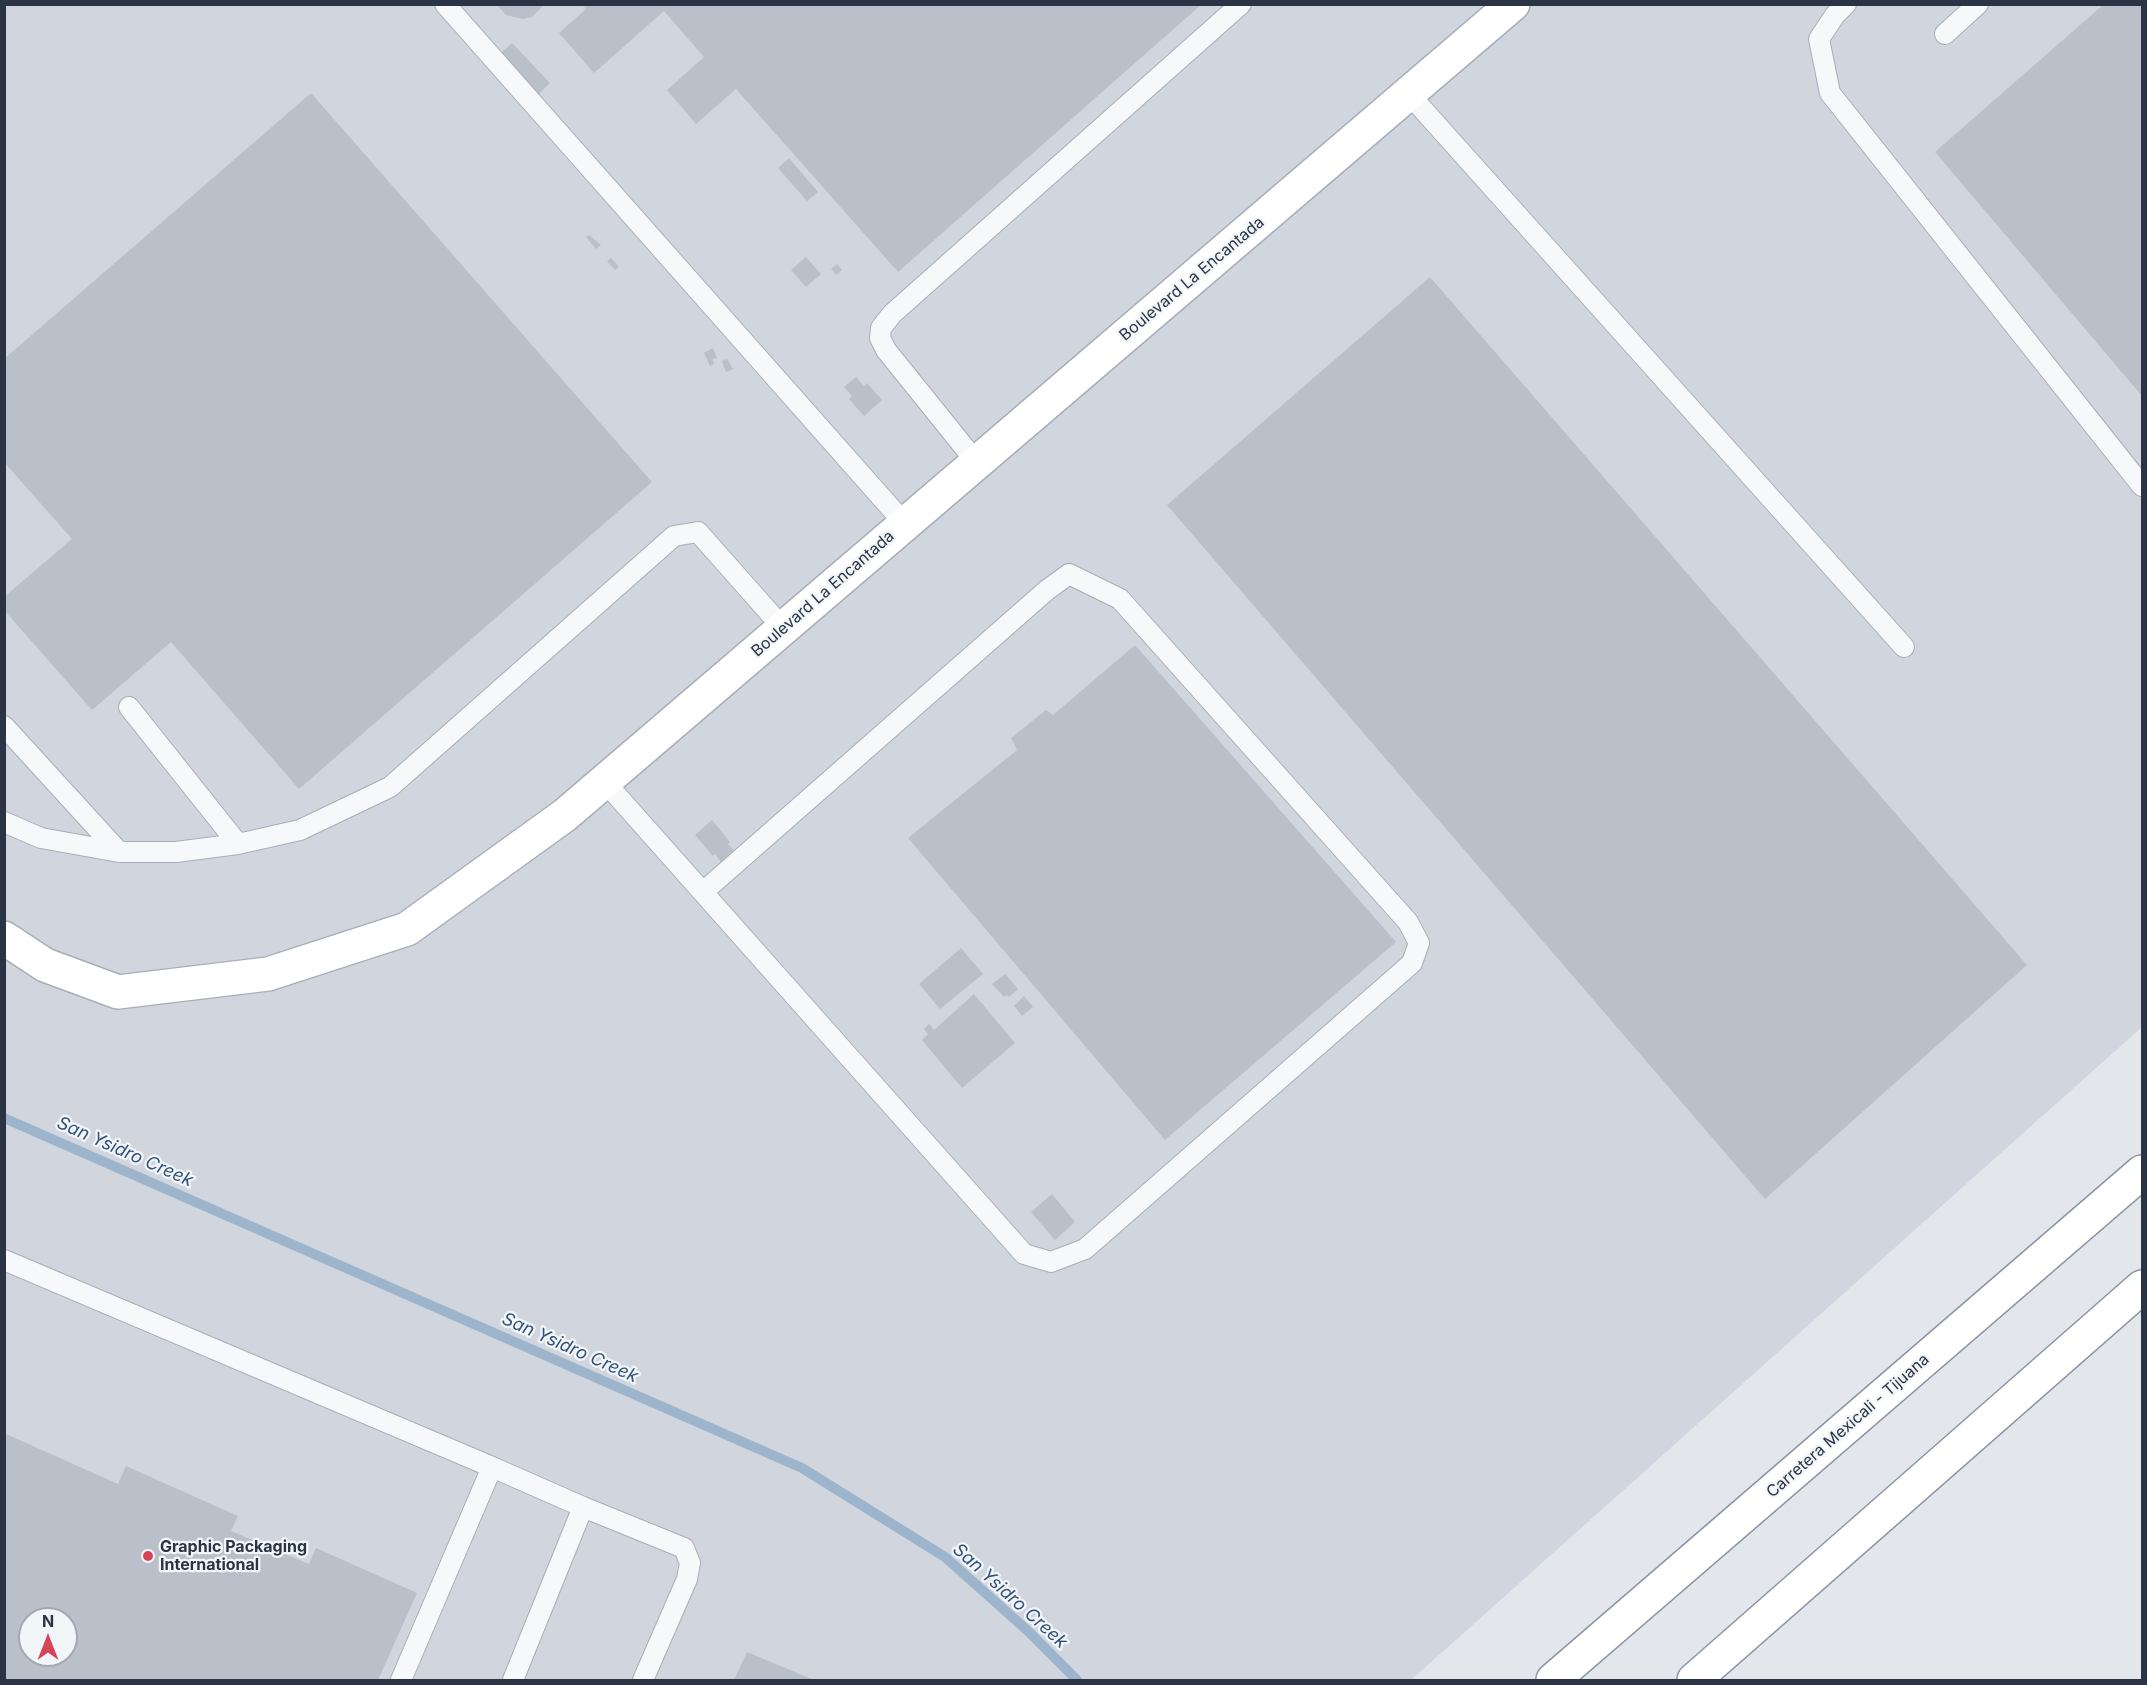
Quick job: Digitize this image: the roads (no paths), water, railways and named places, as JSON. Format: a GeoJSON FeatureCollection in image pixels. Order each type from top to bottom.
{"type":"FeatureCollection","features":[{"type":"Feature","properties":{"kind":"main road","name":"Boulevard La Encantada"},"geometry":{"type":"LineString","coordinates":[[4,938],[45,965],[118,992],[268,974],[407,929],[565,815],[1409,94],[1501,9]]}},
{"type":"Feature","properties":{"kind":"main road","name":"Boulevard La Encantada"},"geometry":{"type":"LineString","coordinates":[[4,961],[45,965]]}},
{"type":"Feature","properties":{"kind":"main road","name":"Carretera Mexicali - Tijuana"},"geometry":{"type":"LineString","coordinates":[[1553,1680],[2142,1172]]}},
{"type":"Feature","properties":{"kind":"main road"},"geometry":{"type":"LineString","coordinates":[[1695,1680],[2142,1287]]}},
{"type":"Feature","properties":{"kind":"lane"},"geometry":{"type":"LineString","coordinates":[[445,4],[905,524]]}},
{"type":"Feature","properties":{"kind":"lane"},"geometry":{"type":"LineString","coordinates":[[977,463],[885,350],[880,338],[881,328],[892,314],[1241,4]]}},
{"type":"Feature","properties":{"kind":"lane"},"geometry":{"type":"LineString","coordinates":[[1846,4],[1834,15],[1819,39],[1830,93],[2142,486]]}},
{"type":"Feature","properties":{"kind":"lane"},"geometry":{"type":"LineString","coordinates":[[1945,34],[1978,4]]}},
{"type":"Feature","properties":{"kind":"lane"},"geometry":{"type":"LineString","coordinates":[[1409,94],[1904,647]]}},
{"type":"Feature","properties":{"kind":"lane"},"geometry":{"type":"LineString","coordinates":[[4,822],[41,838],[119,852],[176,852],[238,844],[300,830],[390,788],[674,536],[698,532],[783,628]]}},
{"type":"Feature","properties":{"kind":"lane"},"geometry":{"type":"LineString","coordinates":[[604,781],[1024,1254],[1051,1262],[1084,1250],[1412,963],[1419,943],[1408,922],[1120,599],[1069,574],[1047,590],[703,892]]}},
{"type":"Feature","properties":{"kind":"lane"},"geometry":{"type":"LineString","coordinates":[[129,707],[238,844]]}},
{"type":"Feature","properties":{"kind":"lane"},"geometry":{"type":"LineString","coordinates":[[4,726],[119,852]]}},
{"type":"Feature","properties":{"kind":"lane"},"geometry":{"type":"LineString","coordinates":[[4,1260],[684,1548],[690,1563],[687,1579],[643,1680]]}},
{"type":"Feature","properties":{"kind":"lane"},"geometry":{"type":"LineString","coordinates":[[401,1680],[492,1467]]}},
{"type":"Feature","properties":{"kind":"lane"},"geometry":{"type":"LineString","coordinates":[[513,1680],[583,1507]]}},
{"type":"Feature","properties":{"kind":"waterway","name":"San Ysidro Creek"},"geometry":{"type":"LineString","coordinates":[[4,1118],[802,1468],[945,1557],[1028,1631],[1077,1680]]}},
{"type":"Feature","properties":{"kind":"place","name":"Graphic Packaging International"},"geometry":{"type":"Point","coordinates":[148,1556]}}]}
